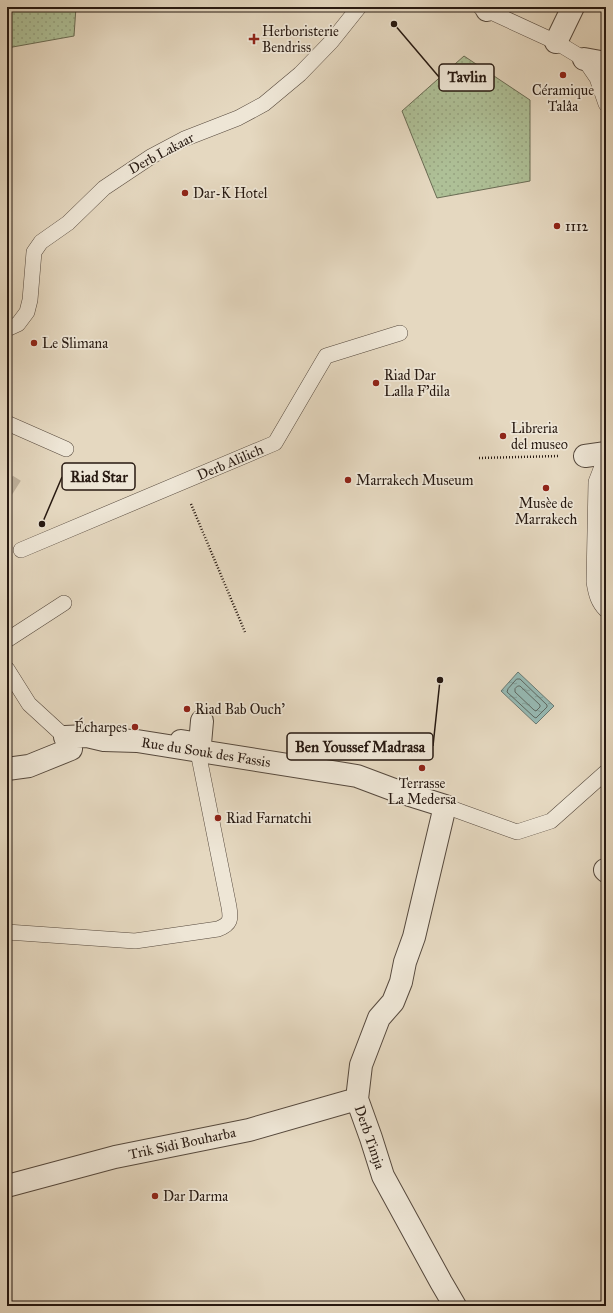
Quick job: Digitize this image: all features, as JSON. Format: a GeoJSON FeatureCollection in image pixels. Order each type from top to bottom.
{"type":"FeatureCollection","features":[{"type":"Feature","properties":{"kind":"street"},"geometry":{"type":"LineString","coordinates":[[556,42],[573,7]]}},
{"type":"Feature","properties":{"kind":"street"},"geometry":{"type":"LineString","coordinates":[[584,59],[606,62]]}},
{"type":"Feature","properties":{"kind":"street"},"geometry":{"type":"LineString","coordinates":[[190,750],[181,741],[200,744],[202,721]]}},
{"type":"Feature","properties":{"kind":"street","name":"Rue du Souk des Fassis"},"geometry":{"type":"LineString","coordinates":[[65,737],[87,736],[104,740],[136,742],[357,776],[397,792],[446,806]]}},
{"type":"Feature","properties":{"kind":"street"},"geometry":{"type":"LineString","coordinates":[[7,769],[29,766],[71,749],[65,737]]}},
{"type":"Feature","properties":{"kind":"street","name":"Derb Timja"},"geometry":{"type":"LineString","coordinates":[[446,806],[414,937],[405,962],[401,982],[393,1002],[379,1018],[361,1065],[357,1099],[383,1176],[455,1306]]}},
{"type":"Feature","properties":{"kind":"street","name":"Trik Sidi Bouharba"},"geometry":{"type":"LineString","coordinates":[[7,1186],[115,1157],[249,1130],[357,1099]]}},
{"type":"Feature","properties":{"kind":"lane","name":"Derb Lakaar"},"geometry":{"type":"LineString","coordinates":[[7,329],[18,324],[27,312],[30,300],[34,252],[41,242],[82,211],[104,188],[152,156],[184,139],[238,118],[264,104],[300,74],[330,42],[359,7]]}},
{"type":"Feature","properties":{"kind":"lane"},"geometry":{"type":"LineString","coordinates":[[486,8],[556,42],[584,59],[597,78],[606,104]]}},
{"type":"Feature","properties":{"kind":"lane","name":"Derb Alilich"},"geometry":{"type":"LineString","coordinates":[[21,550],[275,443],[326,356],[400,334]]}},
{"type":"Feature","properties":{"kind":"lane"},"geometry":{"type":"LineString","coordinates":[[7,422],[66,449]]}},
{"type":"Feature","properties":{"kind":"lane"},"geometry":{"type":"LineString","coordinates":[[599,455],[596,482],[594,582],[596,595],[600,604],[606,610]]}},
{"type":"Feature","properties":{"kind":"lane"},"geometry":{"type":"LineString","coordinates":[[7,640],[64,603]]}},
{"type":"Feature","properties":{"kind":"lane"},"geometry":{"type":"LineString","coordinates":[[7,669],[29,704],[65,737]]}},
{"type":"Feature","properties":{"kind":"lane"},"geometry":{"type":"LineString","coordinates":[[7,932],[135,940],[218,929],[228,922],[231,916],[190,750]]}},
{"type":"Feature","properties":{"kind":"lane"},"geometry":{"type":"LineString","coordinates":[[446,806],[516,832],[551,821],[606,772]]}},
{"type":"Feature","properties":{"kind":"path"},"geometry":{"type":"LineString","coordinates":[[478,458],[599,455]]}},
{"type":"Feature","properties":{"kind":"path"},"geometry":{"type":"LineString","coordinates":[[182,482],[245,632]]}},
{"type":"Feature","properties":{"kind":"green space"},"geometry":{"type":"Polygon","coordinates":[[[7,7],[76,7],[74,36],[7,48],[7,7]]]}},
{"type":"Feature","properties":{"kind":"green space"},"geometry":{"type":"Polygon","coordinates":[[[464,56],[530,100],[530,181],[437,198],[402,111],[464,56]]]}},
{"type":"Feature","properties":{"kind":"water"},"geometry":{"type":"Polygon","coordinates":[[[518,672],[554,706],[536,724],[501,691],[518,672]]]}},
{"type":"Feature","properties":{"kind":"tunnel"},"geometry":{"type":"LineString","coordinates":[[7,485],[15,490]]}},
{"type":"Feature","properties":{"kind":"place","name":"Tavlin"},"geometry":{"type":"Point","coordinates":[394,24]}},
{"type":"Feature","properties":{"kind":"place","name":"Herboristerie Bendriss"},"geometry":{"type":"Point","coordinates":[254,39]}},
{"type":"Feature","properties":{"kind":"place","name":"Céramique Talâa"},"geometry":{"type":"Point","coordinates":[563,75]}},
{"type":"Feature","properties":{"kind":"place","name":"Dar-K Hotel"},"geometry":{"type":"Point","coordinates":[185,193]}},
{"type":"Feature","properties":{"kind":"place","name":"1112"},"geometry":{"type":"Point","coordinates":[557,226]}},
{"type":"Feature","properties":{"kind":"place","name":"Le Slimana"},"geometry":{"type":"Point","coordinates":[34,343]}},
{"type":"Feature","properties":{"kind":"place","name":"Riad Dar Lalla F'dila"},"geometry":{"type":"Point","coordinates":[376,383]}},
{"type":"Feature","properties":{"kind":"place","name":"Libreria del museo"},"geometry":{"type":"Point","coordinates":[503,436]}},
{"type":"Feature","properties":{"kind":"place","name":"Marrakech Museum"},"geometry":{"type":"Point","coordinates":[348,480]}},
{"type":"Feature","properties":{"kind":"place","name":"Musèe de Marrakech"},"geometry":{"type":"Point","coordinates":[546,488]}},
{"type":"Feature","properties":{"kind":"place","name":"Riad Star"},"geometry":{"type":"Point","coordinates":[42,524]}},
{"type":"Feature","properties":{"kind":"place","name":"Ben Youssef Madrasa"},"geometry":{"type":"Point","coordinates":[440,680]}},
{"type":"Feature","properties":{"kind":"place","name":"Riad Bab Ouch’"},"geometry":{"type":"Point","coordinates":[187,709]}},
{"type":"Feature","properties":{"kind":"place","name":"Écharpes"},"geometry":{"type":"Point","coordinates":[135,727]}},
{"type":"Feature","properties":{"kind":"place","name":"Terrasse La Medersa"},"geometry":{"type":"Point","coordinates":[422,768]}},
{"type":"Feature","properties":{"kind":"place","name":"Riad Farnatchi"},"geometry":{"type":"Point","coordinates":[218,818]}},
{"type":"Feature","properties":{"kind":"place","name":"Dar Darma"},"geometry":{"type":"Point","coordinates":[155,1196]}}]}
